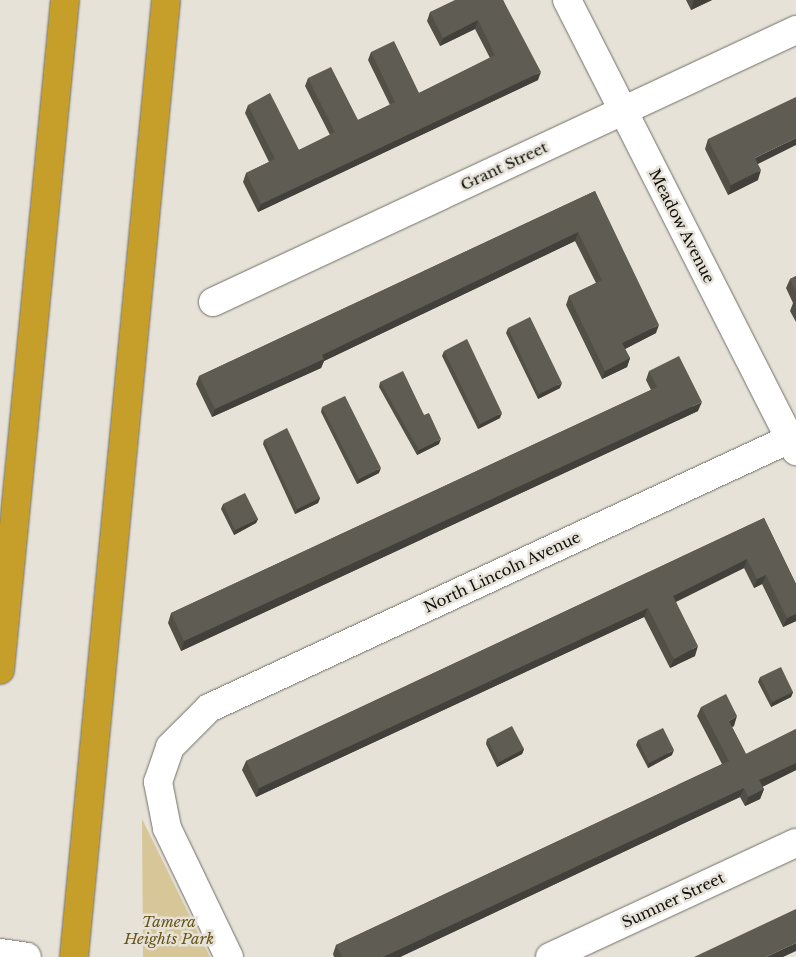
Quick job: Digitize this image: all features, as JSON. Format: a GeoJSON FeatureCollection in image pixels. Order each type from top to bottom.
{"type":"FeatureCollection","features":[{"type":"Feature","properties":{"kind":"highway"},"geometry":{"type":"LineString","coordinates":[[0,670],[65,0]]}},
{"type":"Feature","properties":{"kind":"highway"},"geometry":{"type":"LineString","coordinates":[[74,957],[166,0]]}},
{"type":"Feature","properties":{"kind":"street","name":"Meadow Avenue"},"geometry":{"type":"LineString","coordinates":[[567,0],[794,442]]}},
{"type":"Feature","properties":{"kind":"street","name":"Grant Street"},"geometry":{"type":"LineString","coordinates":[[213,302],[796,30]]}},
{"type":"Feature","properties":{"kind":"street","name":"North Lincoln Avenue"},"geometry":{"type":"LineString","coordinates":[[229,957],[167,828],[158,782],[170,747],[209,708],[794,442]]}},
{"type":"Feature","properties":{"kind":"street","name":"Sumner Street"},"geometry":{"type":"LineString","coordinates":[[550,957],[796,843]]}},
{"type":"Feature","properties":{"kind":"street"},"geometry":{"type":"LineString","coordinates":[[0,953],[27,957]]}},
{"type":"Feature","properties":{"kind":"green space","name":"Tamera Heights Park"},"geometry":{"type":"Polygon","coordinates":[[[142,819],[210,957],[143,957],[142,819]]]}},
{"type":"Feature","properties":{"kind":"building"},"geometry":{"type":"Polygon","coordinates":[[[455,0],[503,0],[541,72],[261,204],[246,173],[275,159],[248,105],[270,93],[299,150],[335,132],[308,78],[331,67],[358,120],[395,102],[371,52],[394,41],[419,93],[495,55],[478,20],[443,38],[430,12],[455,0]]]}},
{"type":"Feature","properties":{"kind":"building"},"geometry":{"type":"Polygon","coordinates":[[[796,97],[796,138],[755,158],[761,170],[731,185],[708,139],[796,97]]]}},
{"type":"Feature","properties":{"kind":"building"},"geometry":{"type":"Polygon","coordinates":[[[595,191],[659,325],[622,343],[630,358],[605,371],[569,296],[602,280],[578,232],[322,355],[324,359],[215,409],[199,376],[595,191]]]}},
{"type":"Feature","properties":{"kind":"building"},"geometry":{"type":"Polygon","coordinates":[[[796,276],[796,292],[790,279],[796,276]]]}},
{"type":"Feature","properties":{"kind":"building"},"geometry":{"type":"Polygon","coordinates":[[[530,317],[562,383],[539,394],[508,328],[530,317]]]}},
{"type":"Feature","properties":{"kind":"building"},"geometry":{"type":"Polygon","coordinates":[[[467,339],[502,413],[480,424],[444,351],[467,339]]]}},
{"type":"Feature","properties":{"kind":"building"},"geometry":{"type":"Polygon","coordinates":[[[679,356],[702,402],[184,641],[171,613],[657,387],[649,371],[679,356]]]}},
{"type":"Feature","properties":{"kind":"building"},"geometry":{"type":"Polygon","coordinates":[[[403,371],[424,415],[429,413],[441,439],[419,450],[380,382],[403,371]]]}},
{"type":"Feature","properties":{"kind":"building"},"geometry":{"type":"Polygon","coordinates":[[[345,396],[381,468],[359,479],[322,407],[345,396]]]}},
{"type":"Feature","properties":{"kind":"building"},"geometry":{"type":"Polygon","coordinates":[[[287,428],[320,498],[297,509],[264,440],[287,428]]]}},
{"type":"Feature","properties":{"kind":"building"},"geometry":{"type":"Polygon","coordinates":[[[245,493],[258,519],[235,530],[223,504],[245,493]]]}},
{"type":"Feature","properties":{"kind":"building"},"geometry":{"type":"Polygon","coordinates":[[[764,518],[796,584],[796,614],[787,618],[766,575],[757,579],[747,559],[673,596],[698,646],[674,659],[648,608],[259,788],[246,761],[764,518]]]}},
{"type":"Feature","properties":{"kind":"building"},"geometry":{"type":"Polygon","coordinates":[[[781,667],[793,692],[772,702],[760,677],[781,667]]]}},
{"type":"Feature","properties":{"kind":"building"},"geometry":{"type":"Polygon","coordinates":[[[726,694],[737,716],[729,721],[746,754],[796,729],[796,763],[759,780],[764,789],[748,797],[744,788],[383,957],[342,957],[336,945],[729,761],[701,707],[726,694]]]}},
{"type":"Feature","properties":{"kind":"building"},"geometry":{"type":"Polygon","coordinates":[[[512,726],[524,749],[499,762],[487,739],[512,726]]]}},
{"type":"Feature","properties":{"kind":"building"},"geometry":{"type":"Polygon","coordinates":[[[663,728],[674,750],[649,763],[638,740],[663,728]]]}},
{"type":"Feature","properties":{"kind":"building"},"geometry":{"type":"Polygon","coordinates":[[[796,909],[796,943],[766,957],[694,957],[796,909]]]}}]}
